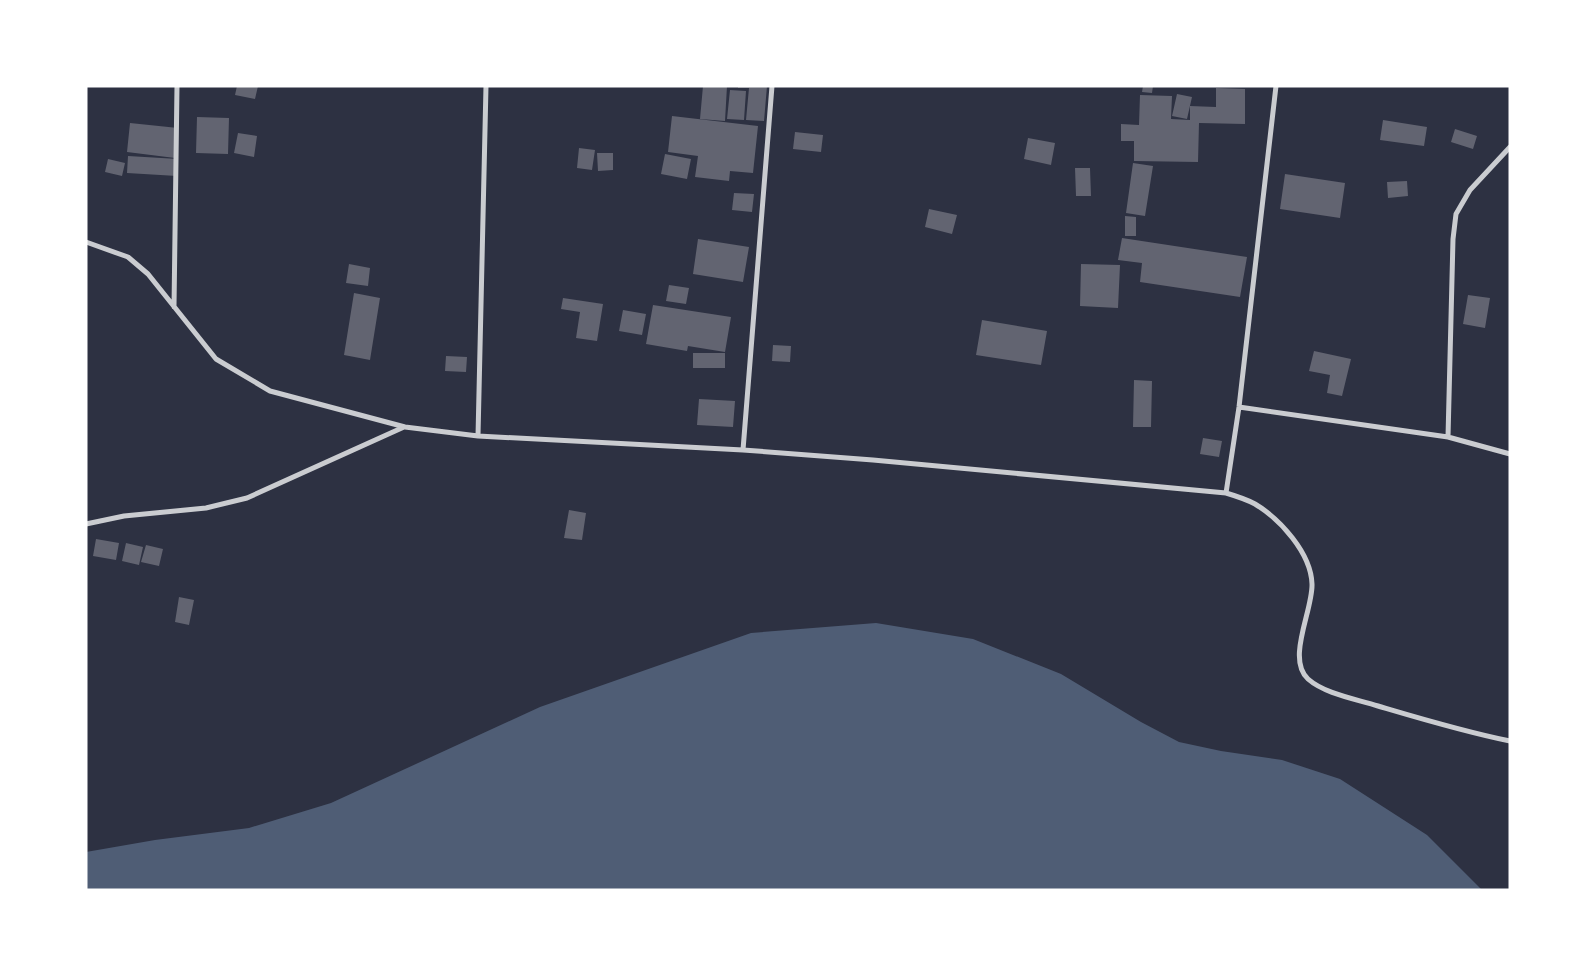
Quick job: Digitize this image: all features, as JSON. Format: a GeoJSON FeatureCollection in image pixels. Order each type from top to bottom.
{"type":"FeatureCollection","features":[{"type":"Feature","properties":{"kind":"street"},"geometry":{"type":"LineString","coordinates":[[174,307],[177,86]]}},
{"type":"Feature","properties":{"kind":"street"},"geometry":{"type":"LineString","coordinates":[[478,436],[486,86]]}},
{"type":"Feature","properties":{"kind":"street"},"geometry":{"type":"LineString","coordinates":[[743,450],[772,86]]}},
{"type":"Feature","properties":{"kind":"street"},"geometry":{"type":"LineString","coordinates":[[1226,493],[1239,407],[1276,86]]}},
{"type":"Feature","properties":{"kind":"street"},"geometry":{"type":"LineString","coordinates":[[1448,437],[1453,239],[1456,214],[1470,190],[1510,147]]}},
{"type":"Feature","properties":{"kind":"street"},"geometry":{"type":"LineString","coordinates":[[86,242],[128,257],[148,274],[216,359],[270,391],[404,427],[478,436],[743,450],[990,470],[1226,493],[1254,503],[1277,519],[1297,545],[1309,566],[1312,584],[1311,600],[1298,660],[1307,678],[1330,692],[1474,734],[1510,741]]}},
{"type":"Feature","properties":{"kind":"street"},"geometry":{"type":"LineString","coordinates":[[1239,407],[1448,437],[1510,454]]}},
{"type":"Feature","properties":{"kind":"street"},"geometry":{"type":"LineString","coordinates":[[86,524],[124,516],[206,508],[247,498],[404,427]]}},
{"type":"Feature","properties":{"kind":"water"},"geometry":{"type":"Polygon","coordinates":[[[876,623],[973,639],[1061,674],[1141,722],[1179,742],[1221,751],[1282,760],[1340,779],[1427,835],[1482,890],[86,890],[86,852],[155,840],[249,828],[331,803],[540,707],[751,633],[876,623]]]}},
{"type":"Feature","properties":{"kind":"building"},"geometry":{"type":"Polygon","coordinates":[[[237,86],[258,86],[255,99],[235,95],[237,86]]]}},
{"type":"Feature","properties":{"kind":"building"},"geometry":{"type":"Polygon","coordinates":[[[703,86],[727,86],[725,121],[700,119],[703,86]]]}},
{"type":"Feature","properties":{"kind":"building"},"geometry":{"type":"Polygon","coordinates":[[[738,86],[767,86],[764,121],[746,120],[749,88],[738,88],[738,86]]]}},
{"type":"Feature","properties":{"kind":"building"},"geometry":{"type":"Polygon","coordinates":[[[1143,86],[1153,86],[1152,93],[1142,92],[1143,86]]]}},
{"type":"Feature","properties":{"kind":"building"},"geometry":{"type":"Polygon","coordinates":[[[1216,88],[1245,89],[1245,124],[1199,123],[1198,162],[1134,161],[1134,141],[1121,141],[1121,124],[1139,125],[1140,95],[1172,96],[1171,119],[1190,120],[1190,106],[1216,107],[1216,88]]]}},
{"type":"Feature","properties":{"kind":"building"},"geometry":{"type":"Polygon","coordinates":[[[730,90],[746,91],[744,120],[727,119],[730,90]]]}},
{"type":"Feature","properties":{"kind":"building"},"geometry":{"type":"Polygon","coordinates":[[[1177,94],[1192,97],[1187,119],[1172,116],[1177,94]]]}},
{"type":"Feature","properties":{"kind":"building"},"geometry":{"type":"Polygon","coordinates":[[[672,116],[758,126],[753,173],[730,171],[729,181],[695,177],[698,156],[668,152],[672,116]]]}},
{"type":"Feature","properties":{"kind":"building"},"geometry":{"type":"Polygon","coordinates":[[[197,117],[229,118],[228,154],[196,153],[197,117]]]}},
{"type":"Feature","properties":{"kind":"building"},"geometry":{"type":"Polygon","coordinates":[[[1383,120],[1427,127],[1424,146],[1380,140],[1383,120]]]}},
{"type":"Feature","properties":{"kind":"building"},"geometry":{"type":"Polygon","coordinates":[[[130,123],[178,128],[175,158],[127,152],[130,123]]]}},
{"type":"Feature","properties":{"kind":"building"},"geometry":{"type":"Polygon","coordinates":[[[1455,129],[1477,136],[1473,149],[1451,142],[1455,129]]]}},
{"type":"Feature","properties":{"kind":"building"},"geometry":{"type":"Polygon","coordinates":[[[795,132],[823,135],[821,152],[793,149],[795,132]]]}},
{"type":"Feature","properties":{"kind":"building"},"geometry":{"type":"Polygon","coordinates":[[[238,133],[257,136],[254,157],[234,153],[238,133]]]}},
{"type":"Feature","properties":{"kind":"building"},"geometry":{"type":"Polygon","coordinates":[[[1028,138],[1055,143],[1051,165],[1024,159],[1028,138]]]}},
{"type":"Feature","properties":{"kind":"building"},"geometry":{"type":"Polygon","coordinates":[[[579,148],[595,150],[592,170],[577,168],[579,148]]]}},
{"type":"Feature","properties":{"kind":"building"},"geometry":{"type":"Polygon","coordinates":[[[597,153],[613,153],[613,170],[598,171],[597,153]]]}},
{"type":"Feature","properties":{"kind":"building"},"geometry":{"type":"Polygon","coordinates":[[[665,154],[691,159],[687,179],[661,174],[665,154]]]}},
{"type":"Feature","properties":{"kind":"building"},"geometry":{"type":"Polygon","coordinates":[[[128,156],[178,159],[177,176],[127,173],[128,156]]]}},
{"type":"Feature","properties":{"kind":"building"},"geometry":{"type":"Polygon","coordinates":[[[108,159],[125,163],[122,176],[105,172],[108,159]]]}},
{"type":"Feature","properties":{"kind":"building"},"geometry":{"type":"Polygon","coordinates":[[[1133,163],[1153,166],[1145,216],[1126,213],[1133,163]]]}},
{"type":"Feature","properties":{"kind":"building"},"geometry":{"type":"Polygon","coordinates":[[[1075,168],[1090,168],[1091,196],[1076,196],[1075,168]]]}},
{"type":"Feature","properties":{"kind":"building"},"geometry":{"type":"Polygon","coordinates":[[[1285,174],[1345,183],[1340,218],[1280,209],[1285,174]]]}},
{"type":"Feature","properties":{"kind":"building"},"geometry":{"type":"Polygon","coordinates":[[[1407,181],[1408,196],[1388,198],[1387,182],[1407,181]]]}},
{"type":"Feature","properties":{"kind":"building"},"geometry":{"type":"Polygon","coordinates":[[[734,193],[754,194],[752,212],[732,210],[734,193]]]}},
{"type":"Feature","properties":{"kind":"building"},"geometry":{"type":"Polygon","coordinates":[[[929,209],[957,215],[952,234],[925,227],[929,209]]]}},
{"type":"Feature","properties":{"kind":"building"},"geometry":{"type":"Polygon","coordinates":[[[1125,216],[1136,217],[1136,236],[1125,236],[1125,216]]]}},
{"type":"Feature","properties":{"kind":"building"},"geometry":{"type":"Polygon","coordinates":[[[1122,238],[1247,257],[1240,297],[1140,282],[1142,263],[1118,260],[1122,238]]]}},
{"type":"Feature","properties":{"kind":"building"},"geometry":{"type":"Polygon","coordinates":[[[698,239],[749,247],[743,282],[693,274],[698,239]]]}},
{"type":"Feature","properties":{"kind":"building"},"geometry":{"type":"Polygon","coordinates":[[[349,264],[370,268],[368,286],[346,283],[349,264]]]}},
{"type":"Feature","properties":{"kind":"building"},"geometry":{"type":"Polygon","coordinates":[[[1081,264],[1120,265],[1118,308],[1080,306],[1081,264]]]}},
{"type":"Feature","properties":{"kind":"building"},"geometry":{"type":"Polygon","coordinates":[[[669,285],[689,288],[686,304],[666,301],[669,285]]]}},
{"type":"Feature","properties":{"kind":"building"},"geometry":{"type":"Polygon","coordinates":[[[354,293],[380,298],[370,360],[344,355],[354,293]]]}},
{"type":"Feature","properties":{"kind":"building"},"geometry":{"type":"Polygon","coordinates":[[[1468,295],[1490,298],[1485,328],[1463,324],[1468,295]]]}},
{"type":"Feature","properties":{"kind":"building"},"geometry":{"type":"Polygon","coordinates":[[[563,298],[603,304],[597,341],[576,338],[580,312],[561,309],[563,298]]]}},
{"type":"Feature","properties":{"kind":"building"},"geometry":{"type":"Polygon","coordinates":[[[653,305],[731,317],[725,352],[688,346],[687,351],[646,344],[653,305]]]}},
{"type":"Feature","properties":{"kind":"building"},"geometry":{"type":"Polygon","coordinates":[[[623,310],[646,314],[642,335],[619,331],[623,310]]]}},
{"type":"Feature","properties":{"kind":"building"},"geometry":{"type":"Polygon","coordinates":[[[982,320],[1047,331],[1041,365],[976,355],[982,320]]]}},
{"type":"Feature","properties":{"kind":"building"},"geometry":{"type":"Polygon","coordinates":[[[773,345],[791,346],[790,362],[772,361],[773,345]]]}},
{"type":"Feature","properties":{"kind":"building"},"geometry":{"type":"Polygon","coordinates":[[[1314,351],[1351,359],[1342,396],[1327,393],[1330,375],[1309,371],[1314,351]]]}},
{"type":"Feature","properties":{"kind":"building"},"geometry":{"type":"Polygon","coordinates":[[[693,353],[725,353],[725,368],[693,368],[693,353]]]}},
{"type":"Feature","properties":{"kind":"building"},"geometry":{"type":"Polygon","coordinates":[[[446,356],[467,357],[466,372],[445,371],[446,356]]]}},
{"type":"Feature","properties":{"kind":"building"},"geometry":{"type":"Polygon","coordinates":[[[1134,380],[1152,381],[1151,427],[1133,427],[1134,380]]]}},
{"type":"Feature","properties":{"kind":"building"},"geometry":{"type":"Polygon","coordinates":[[[699,399],[735,401],[733,427],[697,425],[699,399]]]}},
{"type":"Feature","properties":{"kind":"building"},"geometry":{"type":"Polygon","coordinates":[[[1203,438],[1222,441],[1219,457],[1200,454],[1203,438]]]}},
{"type":"Feature","properties":{"kind":"building"},"geometry":{"type":"Polygon","coordinates":[[[569,510],[586,513],[582,540],[564,538],[569,510]]]}},
{"type":"Feature","properties":{"kind":"building"},"geometry":{"type":"Polygon","coordinates":[[[96,539],[119,543],[116,560],[93,556],[96,539]]]}},
{"type":"Feature","properties":{"kind":"building"},"geometry":{"type":"Polygon","coordinates":[[[126,543],[143,547],[139,565],[122,561],[126,543]]]}},
{"type":"Feature","properties":{"kind":"building"},"geometry":{"type":"Polygon","coordinates":[[[146,545],[163,549],[159,566],[141,562],[146,545]]]}},
{"type":"Feature","properties":{"kind":"building"},"geometry":{"type":"Polygon","coordinates":[[[179,597],[194,600],[189,625],[175,622],[179,597]]]}}]}
